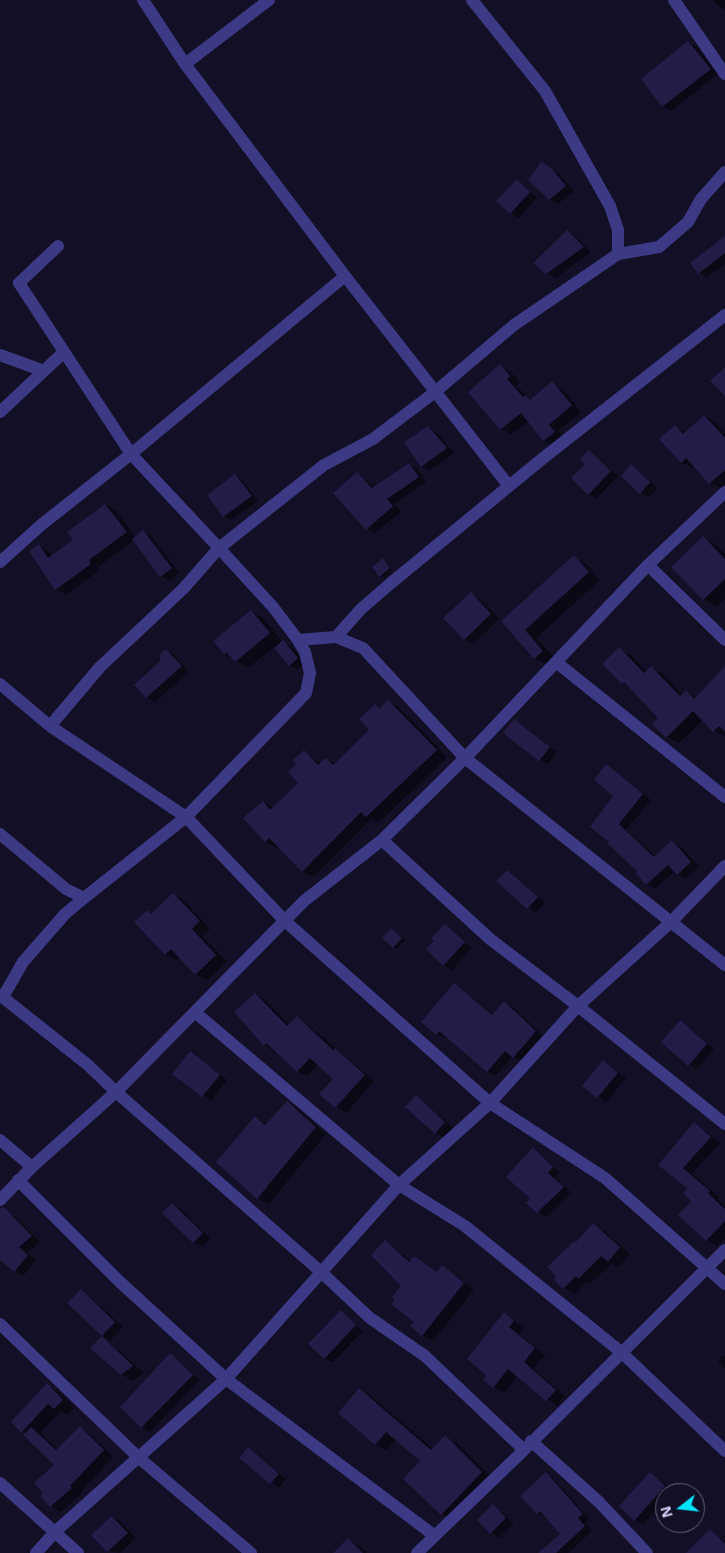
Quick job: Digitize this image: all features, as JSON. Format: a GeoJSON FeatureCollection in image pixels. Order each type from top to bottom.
{"type":"FeatureCollection","features":[{"type":"Feature","properties":{"kind":"street"},"geometry":{"type":"LineString","coordinates":[[143,0],[185,64],[345,276],[509,486]]}},
{"type":"Feature","properties":{"kind":"street"},"geometry":{"type":"LineString","coordinates":[[185,64],[269,0]]}},
{"type":"Feature","properties":{"kind":"street"},"geometry":{"type":"LineString","coordinates":[[472,0],[545,91],[610,206],[618,230],[618,254]]}},
{"type":"Feature","properties":{"kind":"street"},"geometry":{"type":"LineString","coordinates":[[674,0],[725,74]]}},
{"type":"Feature","properties":{"kind":"street"},"geometry":{"type":"LineString","coordinates":[[50,726],[100,667],[183,589],[219,548],[324,465],[373,439],[435,392],[514,325],[618,254],[659,247],[688,222],[701,199],[725,172]]}},
{"type":"Feature","properties":{"kind":"street"},"geometry":{"type":"LineString","coordinates":[[58,246],[19,283],[132,454],[273,607],[305,652],[310,674],[306,693],[186,817],[65,914],[23,962],[1,996],[88,1065],[116,1092],[320,1271],[370,1318],[425,1356],[527,1446],[599,1502],[647,1553]]}},
{"type":"Feature","properties":{"kind":"street"},"geometry":{"type":"LineString","coordinates":[[0,562],[93,482],[132,454],[345,276]]}},
{"type":"Feature","properties":{"kind":"street"},"geometry":{"type":"LineString","coordinates":[[336,637],[361,609],[390,583],[725,315]]}},
{"type":"Feature","properties":{"kind":"street"},"geometry":{"type":"LineString","coordinates":[[0,412],[64,352]]}},
{"type":"Feature","properties":{"kind":"street"},"geometry":{"type":"LineString","coordinates":[[0,354],[44,371]]}},
{"type":"Feature","properties":{"kind":"street"},"geometry":{"type":"LineString","coordinates":[[0,1200],[18,1180],[116,1092],[196,1013],[304,901],[382,840],[465,758],[648,565],[725,492]]}},
{"type":"Feature","properties":{"kind":"street"},"geometry":{"type":"LineString","coordinates":[[648,565],[725,640]]}},
{"type":"Feature","properties":{"kind":"street"},"geometry":{"type":"LineString","coordinates":[[298,640],[336,637],[364,648],[465,758],[725,965]]}},
{"type":"Feature","properties":{"kind":"street"},"geometry":{"type":"LineString","coordinates":[[556,662],[725,797]]}},
{"type":"Feature","properties":{"kind":"street"},"geometry":{"type":"LineString","coordinates":[[1,683],[50,726],[186,817],[285,921],[490,1103],[605,1178],[725,1284]]}},
{"type":"Feature","properties":{"kind":"street"},"geometry":{"type":"LineString","coordinates":[[0,834],[66,889],[84,898]]}},
{"type":"Feature","properties":{"kind":"street"},"geometry":{"type":"LineString","coordinates":[[382,840],[490,939],[578,1006],[725,1124]]}},
{"type":"Feature","properties":{"kind":"street"},"geometry":{"type":"LineString","coordinates":[[36,1553],[56,1531],[226,1379],[320,1271],[399,1185],[490,1103],[578,1006],[671,922],[725,866]]}},
{"type":"Feature","properties":{"kind":"street"},"geometry":{"type":"LineString","coordinates":[[196,1013],[399,1185],[465,1226],[621,1352],[725,1450]]}},
{"type":"Feature","properties":{"kind":"street"},"geometry":{"type":"LineString","coordinates":[[0,1140],[32,1167]]}},
{"type":"Feature","properties":{"kind":"street"},"geometry":{"type":"LineString","coordinates":[[18,1180],[120,1282],[226,1379],[435,1536]]}},
{"type":"Feature","properties":{"kind":"street"},"geometry":{"type":"LineString","coordinates":[[417,1553],[725,1250]]}},
{"type":"Feature","properties":{"kind":"street"},"geometry":{"type":"LineString","coordinates":[[0,1324],[138,1457],[251,1553]]}},
{"type":"Feature","properties":{"kind":"street"},"geometry":{"type":"LineString","coordinates":[[0,1483],[56,1531],[78,1553]]}},
{"type":"Feature","properties":{"kind":"building"},"geometry":{"type":"Polygon","coordinates":[[[688,41],[711,69],[662,107],[641,79],[688,41]]]}},
{"type":"Feature","properties":{"kind":"building"},"geometry":{"type":"Polygon","coordinates":[[[541,162],[551,168],[566,186],[549,200],[528,180],[541,162]]]}},
{"type":"Feature","properties":{"kind":"building"},"geometry":{"type":"Polygon","coordinates":[[[517,179],[530,192],[510,214],[496,201],[517,179]]]}},
{"type":"Feature","properties":{"kind":"building"},"geometry":{"type":"Polygon","coordinates":[[[567,230],[584,247],[546,274],[533,263],[567,230]]]}},
{"type":"Feature","properties":{"kind":"building"},"geometry":{"type":"Polygon","coordinates":[[[725,236],[725,253],[698,274],[690,263],[725,236]]]}},
{"type":"Feature","properties":{"kind":"building"},"geometry":{"type":"Polygon","coordinates":[[[500,364],[510,376],[507,379],[523,397],[526,395],[530,400],[552,381],[572,405],[549,425],[555,432],[543,441],[521,413],[500,430],[468,392],[500,364]]]}},
{"type":"Feature","properties":{"kind":"building"},"geometry":{"type":"Polygon","coordinates":[[[725,367],[725,396],[710,381],[725,367]]]}},
{"type":"Feature","properties":{"kind":"building"},"geometry":{"type":"Polygon","coordinates":[[[704,415],[725,438],[725,470],[709,484],[686,458],[681,463],[659,439],[675,425],[683,434],[704,415]]]}},
{"type":"Feature","properties":{"kind":"building"},"geometry":{"type":"Polygon","coordinates":[[[428,426],[447,448],[421,467],[404,442],[428,426]]]}},
{"type":"Feature","properties":{"kind":"building"},"geometry":{"type":"Polygon","coordinates":[[[589,450],[611,471],[588,495],[571,478],[585,464],[580,459],[589,450]]]}},
{"type":"Feature","properties":{"kind":"building"},"geometry":{"type":"Polygon","coordinates":[[[409,463],[419,477],[387,499],[393,506],[366,530],[333,493],[357,472],[372,488],[409,463]]]}},
{"type":"Feature","properties":{"kind":"building"},"geometry":{"type":"Polygon","coordinates":[[[631,464],[650,482],[640,494],[621,476],[631,464]]]}},
{"type":"Feature","properties":{"kind":"building"},"geometry":{"type":"Polygon","coordinates":[[[235,474],[252,496],[223,517],[207,495],[235,474]]]}},
{"type":"Feature","properties":{"kind":"building"},"geometry":{"type":"Polygon","coordinates":[[[105,504],[127,532],[89,560],[91,564],[55,590],[29,551],[39,544],[48,558],[73,540],[67,532],[105,504]]]}},
{"type":"Feature","properties":{"kind":"building"},"geometry":{"type":"Polygon","coordinates":[[[143,530],[172,568],[160,577],[132,539],[143,530]]]}},
{"type":"Feature","properties":{"kind":"building"},"geometry":{"type":"Polygon","coordinates":[[[703,536],[725,559],[725,579],[703,600],[671,567],[703,536]]]}},
{"type":"Feature","properties":{"kind":"building"},"geometry":{"type":"Polygon","coordinates":[[[574,555],[589,572],[525,630],[543,651],[534,659],[501,621],[574,555]]]}},
{"type":"Feature","properties":{"kind":"building"},"geometry":{"type":"Polygon","coordinates":[[[383,558],[390,568],[379,577],[372,567],[383,558]]]}},
{"type":"Feature","properties":{"kind":"building"},"geometry":{"type":"Polygon","coordinates":[[[471,592],[491,614],[464,640],[443,618],[471,592]]]}},
{"type":"Feature","properties":{"kind":"building"},"geometry":{"type":"Polygon","coordinates":[[[251,610],[270,633],[235,662],[226,652],[225,655],[213,641],[251,610]]]}},
{"type":"Feature","properties":{"kind":"building"},"geometry":{"type":"Polygon","coordinates":[[[283,640],[298,658],[289,666],[274,648],[283,640]]]}},
{"type":"Feature","properties":{"kind":"building"},"geometry":{"type":"Polygon","coordinates":[[[619,647],[644,673],[651,666],[680,696],[686,690],[694,699],[725,666],[725,732],[719,726],[713,732],[693,711],[666,738],[652,724],[658,718],[624,682],[622,684],[602,664],[619,647]]]}},
{"type":"Feature","properties":{"kind":"building"},"geometry":{"type":"Polygon","coordinates":[[[166,649],[182,666],[146,698],[134,685],[160,661],[159,655],[166,649]]]}},
{"type":"Feature","properties":{"kind":"building"},"geometry":{"type":"Polygon","coordinates":[[[388,700],[437,750],[366,817],[361,812],[302,872],[269,838],[265,842],[243,818],[263,801],[270,810],[298,783],[288,772],[296,764],[293,760],[304,750],[318,765],[326,758],[333,765],[369,730],[359,719],[375,704],[379,709],[388,700]]]}},
{"type":"Feature","properties":{"kind":"building"},"geometry":{"type":"Polygon","coordinates":[[[514,719],[550,747],[539,761],[503,733],[514,719]]]}},
{"type":"Feature","properties":{"kind":"building"},"geometry":{"type":"Polygon","coordinates":[[[606,764],[643,794],[619,824],[654,857],[672,840],[691,862],[677,875],[668,865],[646,885],[636,873],[638,872],[608,844],[609,842],[590,827],[613,796],[594,780],[606,764]]]}},
{"type":"Feature","properties":{"kind":"building"},"geometry":{"type":"Polygon","coordinates":[[[507,870],[538,897],[527,909],[496,881],[507,870]]]}},
{"type":"Feature","properties":{"kind":"building"},"geometry":{"type":"Polygon","coordinates":[[[173,893],[200,921],[192,929],[216,955],[195,975],[171,949],[165,955],[134,922],[147,910],[151,914],[173,893]]]}},
{"type":"Feature","properties":{"kind":"building"},"geometry":{"type":"Polygon","coordinates":[[[445,924],[465,942],[443,966],[426,949],[434,941],[431,938],[445,924]]]}},
{"type":"Feature","properties":{"kind":"building"},"geometry":{"type":"Polygon","coordinates":[[[391,928],[402,938],[393,948],[382,938],[391,928]]]}},
{"type":"Feature","properties":{"kind":"building"},"geometry":{"type":"Polygon","coordinates":[[[454,983],[492,1015],[504,1001],[536,1031],[513,1058],[505,1051],[487,1072],[439,1031],[436,1035],[421,1022],[454,983]]]}},
{"type":"Feature","properties":{"kind":"building"},"geometry":{"type":"Polygon","coordinates":[[[255,993],[287,1026],[297,1016],[333,1050],[335,1048],[365,1075],[335,1108],[319,1094],[333,1079],[310,1058],[297,1072],[266,1043],[264,1046],[234,1012],[255,993]]]}},
{"type":"Feature","properties":{"kind":"building"},"geometry":{"type":"Polygon","coordinates":[[[680,1020],[707,1044],[688,1066],[661,1042],[680,1020]]]}},
{"type":"Feature","properties":{"kind":"building"},"geometry":{"type":"Polygon","coordinates":[[[190,1051],[220,1075],[202,1097],[172,1074],[190,1051]]]}},
{"type":"Feature","properties":{"kind":"building"},"geometry":{"type":"Polygon","coordinates":[[[603,1060],[618,1073],[597,1098],[582,1086],[603,1060]]]}},
{"type":"Feature","properties":{"kind":"building"},"geometry":{"type":"Polygon","coordinates":[[[416,1095],[445,1122],[435,1134],[405,1107],[416,1095]]]}},
{"type":"Feature","properties":{"kind":"building"},"geometry":{"type":"Polygon","coordinates":[[[287,1101],[316,1127],[257,1199],[216,1162],[255,1116],[265,1125],[287,1101]]]}},
{"type":"Feature","properties":{"kind":"building"},"geometry":{"type":"Polygon","coordinates":[[[694,1122],[711,1137],[683,1168],[710,1191],[708,1193],[725,1209],[725,1221],[706,1241],[678,1215],[691,1201],[683,1193],[687,1188],[658,1165],[694,1122]]]}},
{"type":"Feature","properties":{"kind":"building"},"geometry":{"type":"Polygon","coordinates":[[[533,1147],[553,1167],[548,1173],[564,1187],[537,1213],[526,1203],[530,1198],[506,1177],[533,1147]]]}},
{"type":"Feature","properties":{"kind":"building"},"geometry":{"type":"Polygon","coordinates":[[[172,1203],[203,1233],[193,1243],[162,1213],[172,1203]]]}},
{"type":"Feature","properties":{"kind":"building"},"geometry":{"type":"Polygon","coordinates":[[[4,1207],[32,1236],[19,1247],[28,1255],[14,1272],[0,1260],[0,1208],[4,1207]]]}},
{"type":"Feature","properties":{"kind":"building"},"geometry":{"type":"Polygon","coordinates":[[[593,1223],[620,1247],[608,1262],[601,1256],[578,1279],[576,1276],[563,1289],[554,1280],[556,1276],[547,1267],[574,1241],[576,1242],[593,1223]]]}},
{"type":"Feature","properties":{"kind":"building"},"geometry":{"type":"Polygon","coordinates":[[[385,1240],[409,1262],[414,1256],[437,1272],[442,1265],[464,1283],[422,1336],[410,1326],[414,1322],[391,1304],[395,1300],[392,1297],[401,1286],[371,1255],[385,1240]]]}},
{"type":"Feature","properties":{"kind":"building"},"geometry":{"type":"Polygon","coordinates":[[[81,1289],[115,1322],[102,1336],[67,1303],[81,1289]]]}},
{"type":"Feature","properties":{"kind":"building"},"geometry":{"type":"Polygon","coordinates":[[[341,1310],[356,1325],[324,1359],[308,1344],[341,1310]]]}},
{"type":"Feature","properties":{"kind":"building"},"geometry":{"type":"Polygon","coordinates":[[[504,1312],[514,1321],[509,1327],[535,1348],[524,1362],[556,1390],[546,1401],[508,1369],[493,1388],[483,1380],[486,1375],[467,1359],[504,1312]]]}},
{"type":"Feature","properties":{"kind":"building"},"geometry":{"type":"Polygon","coordinates":[[[102,1336],[133,1366],[121,1375],[90,1348],[102,1336]]]}},
{"type":"Feature","properties":{"kind":"building"},"geometry":{"type":"Polygon","coordinates":[[[170,1353],[193,1375],[141,1428],[120,1407],[170,1353]]]}},
{"type":"Feature","properties":{"kind":"building"},"geometry":{"type":"Polygon","coordinates":[[[47,1383],[63,1400],[54,1409],[48,1404],[21,1433],[11,1422],[47,1383]]]}},
{"type":"Feature","properties":{"kind":"building"},"geometry":{"type":"Polygon","coordinates":[[[359,1388],[431,1450],[445,1435],[482,1472],[441,1515],[403,1479],[420,1461],[386,1432],[375,1445],[338,1413],[359,1388]]]}},
{"type":"Feature","properties":{"kind":"building"},"geometry":{"type":"Polygon","coordinates":[[[80,1426],[104,1450],[70,1486],[72,1488],[50,1507],[40,1496],[43,1493],[34,1483],[54,1465],[23,1435],[31,1427],[56,1450],[80,1426]]]}},
{"type":"Feature","properties":{"kind":"building"},"geometry":{"type":"Polygon","coordinates":[[[248,1447],[279,1474],[270,1484],[239,1458],[248,1447]]]}},
{"type":"Feature","properties":{"kind":"building"},"geometry":{"type":"Polygon","coordinates":[[[546,1472],[583,1514],[578,1518],[585,1526],[556,1553],[538,1553],[560,1534],[540,1511],[537,1514],[520,1496],[546,1472]]]}},
{"type":"Feature","properties":{"kind":"building"},"geometry":{"type":"Polygon","coordinates":[[[650,1472],[662,1483],[655,1483],[655,1497],[634,1521],[619,1506],[650,1472]]]}},
{"type":"Feature","properties":{"kind":"building"},"geometry":{"type":"Polygon","coordinates":[[[493,1504],[506,1518],[490,1534],[477,1520],[493,1504]]]}},
{"type":"Feature","properties":{"kind":"building"},"geometry":{"type":"Polygon","coordinates":[[[112,1516],[128,1533],[107,1552],[91,1535],[112,1516]]]}},
{"type":"Feature","properties":{"kind":"building"},"geometry":{"type":"Polygon","coordinates":[[[710,1529],[725,1544],[725,1553],[686,1553],[710,1529]]]}},
{"type":"Feature","properties":{"kind":"building"},"geometry":{"type":"Polygon","coordinates":[[[348,1538],[363,1553],[333,1553],[348,1538]]]}}]}
